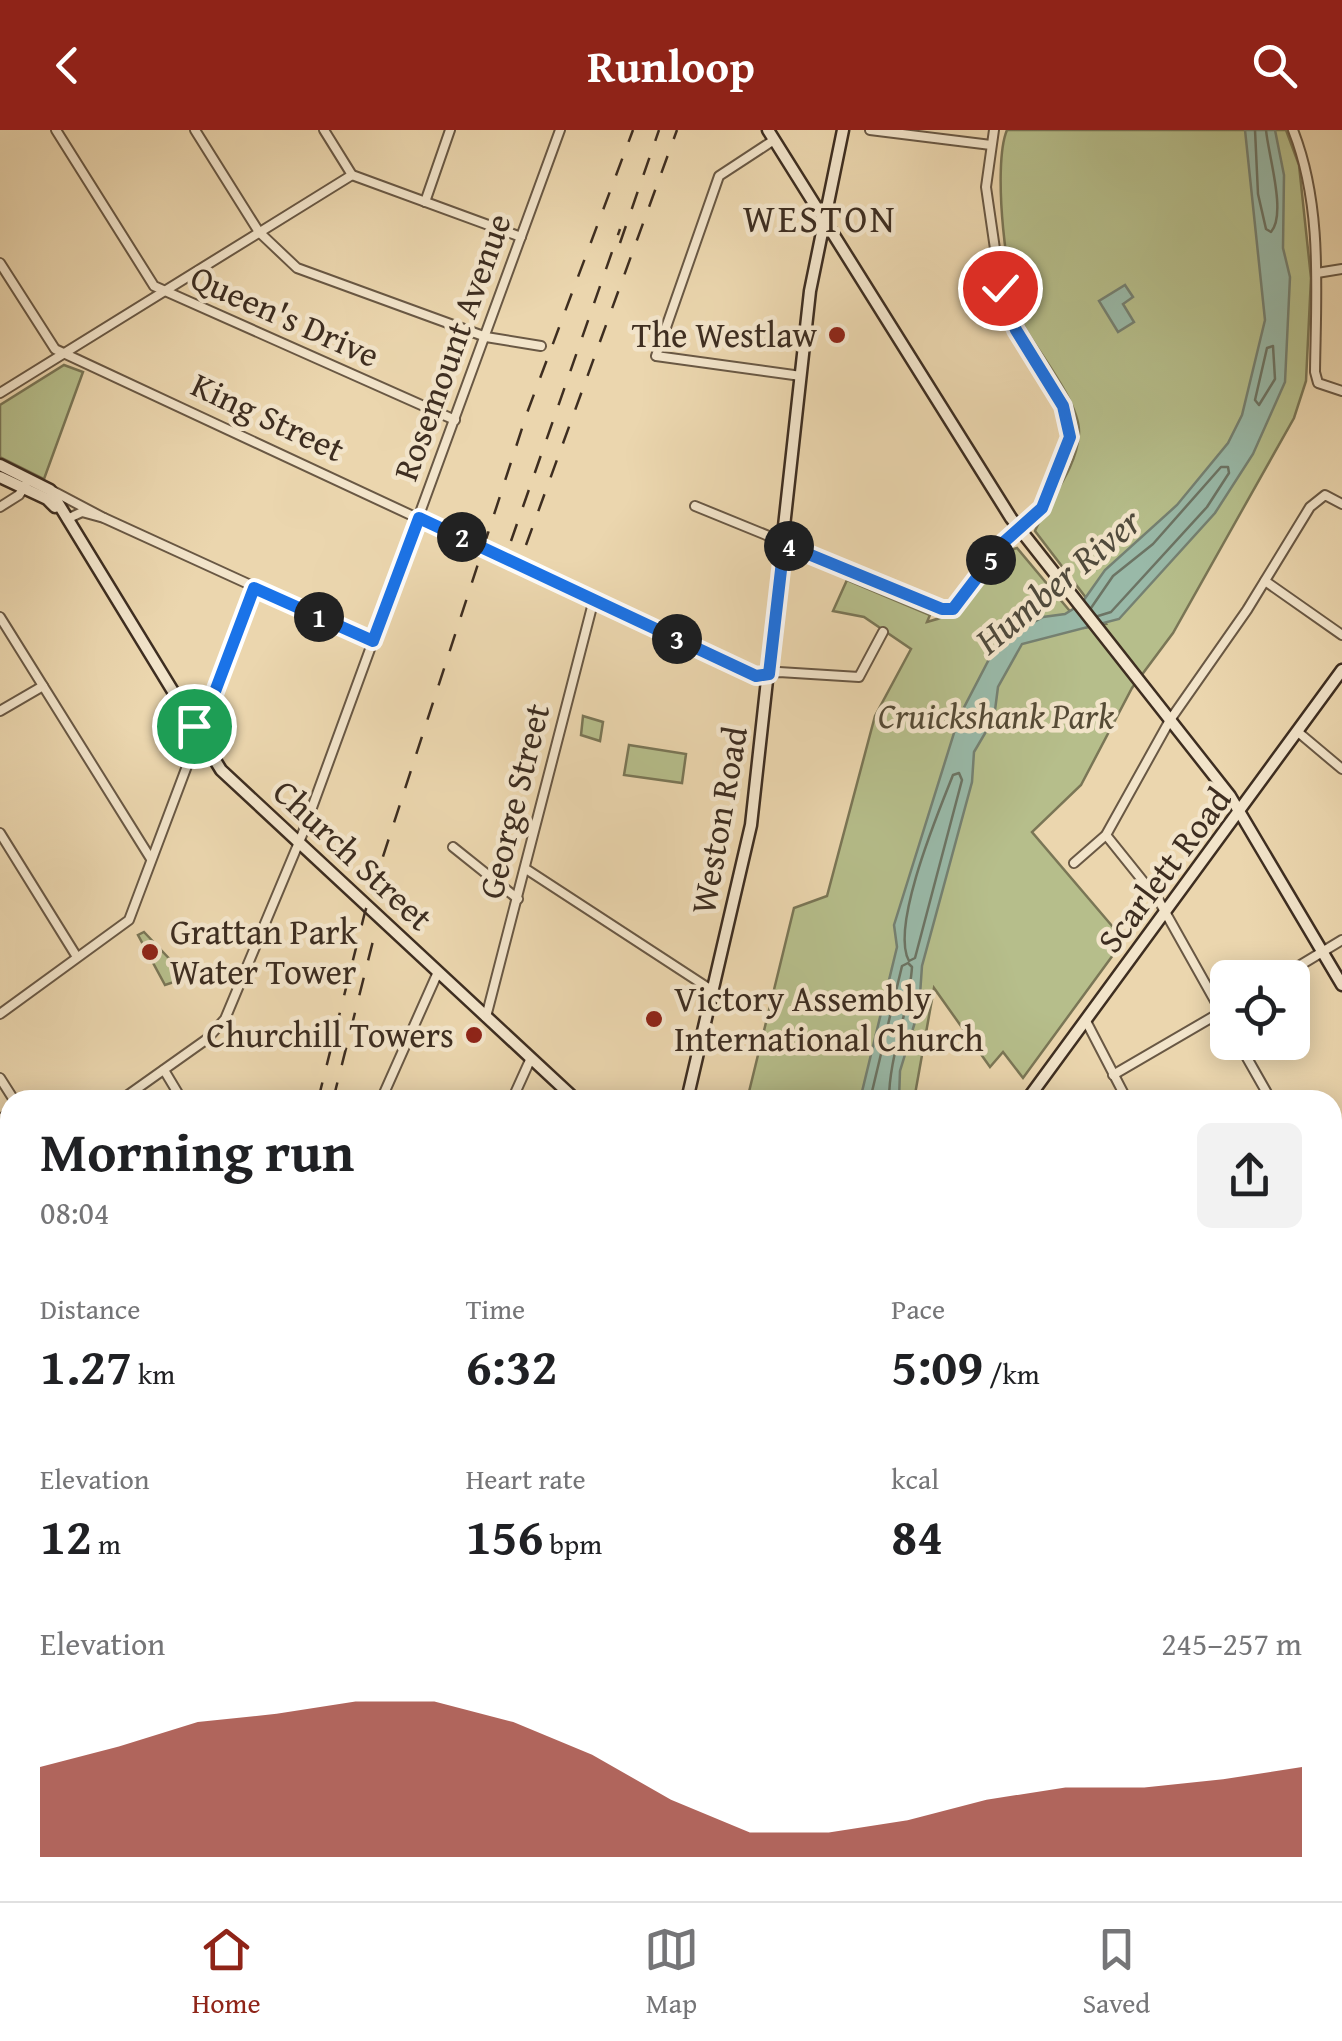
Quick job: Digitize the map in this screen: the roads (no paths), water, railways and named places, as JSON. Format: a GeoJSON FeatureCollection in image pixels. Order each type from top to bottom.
{"type":"FeatureCollection","features":[{"type":"Feature","properties":{"kind":"main road","name":"Weston Road"},"geometry":{"type":"LineString","coordinates":[[689,1090],[751,825],[801,376],[823,218],[843,130]]}},
{"type":"Feature","properties":{"kind":"main road"},"geometry":{"type":"LineString","coordinates":[[771,135],[1019,529],[1240,812],[1342,985]]}},
{"type":"Feature","properties":{"kind":"main road","name":"Church Street"},"geometry":{"type":"LineString","coordinates":[[0,465],[47,499],[66,519]]}},
{"type":"Feature","properties":{"kind":"main road","name":"Church Street"},"geometry":{"type":"LineString","coordinates":[[0,476],[50,490],[221,770],[565,1090]]}},
{"type":"Feature","properties":{"kind":"main road","name":"Scarlett Road"},"geometry":{"type":"LineString","coordinates":[[1034,1090],[1342,670]]}},
{"type":"Feature","properties":{"kind":"street","name":"Queen's Drive"},"geometry":{"type":"LineString","coordinates":[[56,130],[152,284],[163,292],[455,420]]}},
{"type":"Feature","properties":{"kind":"street"},"geometry":{"type":"LineString","coordinates":[[194,130],[259,232],[296,268],[486,337],[541,346]]}},
{"type":"Feature","properties":{"kind":"street"},"geometry":{"type":"LineString","coordinates":[[324,130],[352,175],[521,238]]}},
{"type":"Feature","properties":{"kind":"street"},"geometry":{"type":"LineString","coordinates":[[425,202],[450,130]]}},
{"type":"Feature","properties":{"kind":"street","name":"Rosemount Avenue"},"geometry":{"type":"LineString","coordinates":[[135,1090],[207,1039],[225,1019],[299,843],[560,130]]}},
{"type":"Feature","properties":{"kind":"street"},"geometry":{"type":"LineString","coordinates":[[870,130],[991,145]]}},
{"type":"Feature","properties":{"kind":"street"},"geometry":{"type":"LineString","coordinates":[[1293,130],[1309,185],[1317,273],[1315,372],[1318,382],[1342,391]]}},
{"type":"Feature","properties":{"kind":"street"},"geometry":{"type":"LineString","coordinates":[[695,506],[772,533],[784,544],[950,610],[1046,499],[1070,430],[1063,406],[1016,330],[1002,297],[987,203],[995,131]]}},
{"type":"Feature","properties":{"kind":"street"},"geometry":{"type":"LineString","coordinates":[[771,135],[719,176],[656,356],[801,376]]}},
{"type":"Feature","properties":{"kind":"street"},"geometry":{"type":"LineString","coordinates":[[0,393],[352,175]]}},
{"type":"Feature","properties":{"kind":"street","name":"King Street"},"geometry":{"type":"LineString","coordinates":[[0,264],[51,346],[63,353],[756,676],[859,677],[883,632]]}},
{"type":"Feature","properties":{"kind":"street"},"geometry":{"type":"LineString","coordinates":[[1317,273],[1342,269]]}},
{"type":"Feature","properties":{"kind":"street"},"geometry":{"type":"LineString","coordinates":[[0,507],[26,483]]}},
{"type":"Feature","properties":{"kind":"street"},"geometry":{"type":"LineString","coordinates":[[50,490],[373,641]]}},
{"type":"Feature","properties":{"kind":"street"},"geometry":{"type":"LineString","coordinates":[[1074,863],[1106,834],[1170,720],[1247,610],[1318,498],[1326,495],[1342,504]]}},
{"type":"Feature","properties":{"kind":"street"},"geometry":{"type":"LineString","coordinates":[[66,519],[82,512],[104,518]]}},
{"type":"Feature","properties":{"kind":"street"},"geometry":{"type":"LineString","coordinates":[[1265,581],[1342,636]]}},
{"type":"Feature","properties":{"kind":"street"},"geometry":{"type":"LineString","coordinates":[[0,1014],[130,920],[254,588]]}},
{"type":"Feature","properties":{"kind":"street","name":"George Street"},"geometry":{"type":"LineString","coordinates":[[486,1017],[594,599]]}},
{"type":"Feature","properties":{"kind":"street"},"geometry":{"type":"LineString","coordinates":[[0,617],[151,860]]}},
{"type":"Feature","properties":{"kind":"street"},"geometry":{"type":"LineString","coordinates":[[0,711],[43,686]]}},
{"type":"Feature","properties":{"kind":"street"},"geometry":{"type":"LineString","coordinates":[[1298,732],[1342,769]]}},
{"type":"Feature","properties":{"kind":"street"},"geometry":{"type":"LineString","coordinates":[[0,832],[3,845],[77,957]]}},
{"type":"Feature","properties":{"kind":"street"},"geometry":{"type":"LineString","coordinates":[[1106,834],[1159,901],[1210,988]]}},
{"type":"Feature","properties":{"kind":"street"},"geometry":{"type":"LineString","coordinates":[[452,847],[518,899]]}},
{"type":"Feature","properties":{"kind":"street"},"geometry":{"type":"LineString","coordinates":[[526,869],[712,991]]}},
{"type":"Feature","properties":{"kind":"street"},"geometry":{"type":"LineString","coordinates":[[1309,960],[1342,940]]}},
{"type":"Feature","properties":{"kind":"street"},"geometry":{"type":"LineString","coordinates":[[385,1090],[438,972]]}},
{"type":"Feature","properties":{"kind":"street"},"geometry":{"type":"LineString","coordinates":[[1113,1075],[1210,1018]]}},
{"type":"Feature","properties":{"kind":"street"},"geometry":{"type":"LineString","coordinates":[[1086,1021],[1121,1090]]}},
{"type":"Feature","properties":{"kind":"street"},"geometry":{"type":"LineString","coordinates":[[516,1090],[530,1058]]}},
{"type":"Feature","properties":{"kind":"street"},"geometry":{"type":"LineString","coordinates":[[1249,1060],[1266,1090]]}},
{"type":"Feature","properties":{"kind":"street"},"geometry":{"type":"LineString","coordinates":[[164,1070],[176,1090]]}},
{"type":"Feature","properties":{"kind":"water"},"geometry":{"type":"Polygon","coordinates":[[[1245,130],[1275,130],[1284,175],[1283,248],[1290,277],[1285,382],[1253,454],[1215,513],[1119,619],[1022,644],[998,687],[994,718],[974,752],[972,782],[922,966],[919,1009],[900,1071],[899,1090],[862,1090],[897,947],[894,925],[959,717],[998,642],[1043,617],[1065,614],[1081,604],[1105,570],[1177,505],[1228,443],[1242,415],[1265,320],[1245,130]]]}},
{"type":"Feature","properties":{"kind":"water"},"geometry":{"type":"Polygon","coordinates":[[[1125,285],[1133,297],[1123,304],[1134,322],[1118,332],[1099,301],[1125,285]]]}},
{"type":"Feature","properties":{"kind":"railway"},"geometry":{"type":"LineString","coordinates":[[320,1090],[365,912],[527,413],[633,130]]}},
{"type":"Feature","properties":{"kind":"railway"},"geometry":{"type":"LineString","coordinates":[[620,243],[659,130]]}},
{"type":"Feature","properties":{"kind":"railway"},"geometry":{"type":"LineString","coordinates":[[526,545],[677,130]]}},
{"type":"Feature","properties":{"kind":"railway"},"geometry":{"type":"LineString","coordinates":[[511,541],[620,229]]}},
{"type":"Feature","properties":{"kind":"railway"},"geometry":{"type":"LineString","coordinates":[[336,1090],[374,937]]}},
{"type":"Feature","properties":{"kind":"place","name":"The Westlaw"},"geometry":{"type":"Point","coordinates":[837,335]}},
{"type":"Feature","properties":{"kind":"place","name":"Grattan Park Water Tower"},"geometry":{"type":"Point","coordinates":[150,952]}},
{"type":"Feature","properties":{"kind":"place","name":"Victory Assembly International Church"},"geometry":{"type":"Point","coordinates":[654,1019]}},
{"type":"Feature","properties":{"kind":"place","name":"Churchill Towers"},"geometry":{"type":"Point","coordinates":[474,1035]}},
{"type":"Feature","properties":{"kind":"district","name":"WESTON"},"geometry":{"type":"Point","coordinates":[820,219]}},
{"type":"Feature","properties":{"kind":"water label","name":"Humber River"},"geometry":{"type":"Point","coordinates":[1058,581]}},
{"type":"Feature","properties":{"kind":"park label","name":"Cruickshank Park"},"geometry":{"type":"Point","coordinates":[996,716]}}]}
